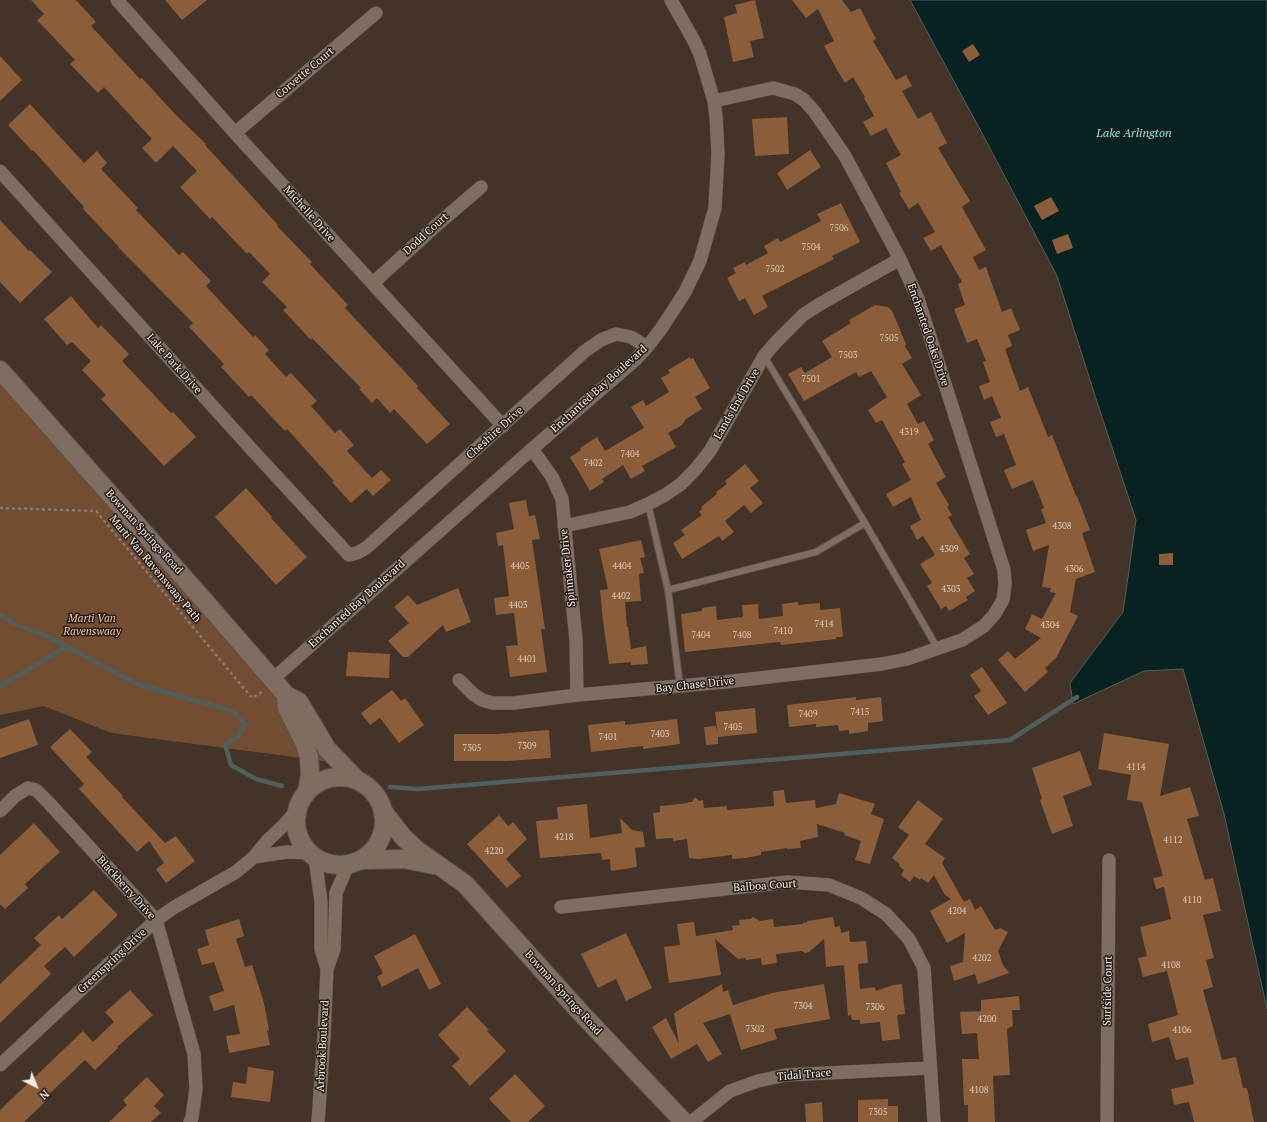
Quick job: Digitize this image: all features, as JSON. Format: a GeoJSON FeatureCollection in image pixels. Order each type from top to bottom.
{"type":"FeatureCollection","features":[{"type":"Feature","properties":{"kind":"street","name":"Michelle Drive"},"geometry":{"type":"LineString","coordinates":[[117,0],[235,133],[503,426]]}},
{"type":"Feature","properties":{"kind":"street","name":"Enchanted Bay Boulevard"},"geometry":{"type":"LineString","coordinates":[[270,684],[532,449],[635,360],[661,329],[686,292],[700,261],[715,208],[718,154],[714,101],[697,48],[671,0]]}},
{"type":"Feature","properties":{"kind":"street","name":"Corvette Court"},"geometry":{"type":"LineString","coordinates":[[235,133],[376,14]]}},
{"type":"Feature","properties":{"kind":"street","name":"Enchanted Oaks Drive"},"geometry":{"type":"LineString","coordinates":[[714,101],[773,88],[795,94],[804,100],[814,111],[845,156],[900,259],[918,299],[1004,570],[1005,584],[1003,600],[994,615],[984,626],[962,640],[938,649]]}},
{"type":"Feature","properties":{"kind":"street","name":"Lake Park Drive"},"geometry":{"type":"LineString","coordinates":[[0,171],[349,555]]}},
{"type":"Feature","properties":{"kind":"street","name":"Dodd Court"},"geometry":{"type":"LineString","coordinates":[[373,284],[439,223],[481,187]]}},
{"type":"Feature","properties":{"kind":"street","name":"Lands End Drive"},"geometry":{"type":"LineString","coordinates":[[564,526],[630,512],[665,495],[681,484],[710,451],[764,356],[777,341],[803,315],[900,259]]}},
{"type":"Feature","properties":{"kind":"street","name":"Cheshire Drive"},"geometry":{"type":"LineString","coordinates":[[349,555],[366,548],[585,351],[601,340],[616,334],[631,337],[647,347]]}},
{"type":"Feature","properties":{"kind":"street","name":"Bowman Springs Road"},"geometry":{"type":"LineString","coordinates":[[0,370],[270,684],[286,696],[299,702],[327,749],[357,780]]}},
{"type":"Feature","properties":{"kind":"street","name":"Spinnaker Drive"},"geometry":{"type":"LineString","coordinates":[[532,449],[552,477],[562,499],[576,640],[577,695]]}},
{"type":"Feature","properties":{"kind":"street","name":"Bay Chase Drive"},"geometry":{"type":"LineString","coordinates":[[459,680],[473,694],[482,700],[492,703],[514,703],[577,695],[680,687],[882,664],[907,659],[938,649]]}},
{"type":"Feature","properties":{"kind":"street","name":"Bowman Springs Road"},"geometry":{"type":"LineString","coordinates":[[286,696],[287,708],[304,742],[309,756],[310,775],[307,792]]}},
{"type":"Feature","properties":{"kind":"street"},"geometry":{"type":"LineString","coordinates":[[343,776],[357,780],[369,787],[378,798],[383,811],[384,825],[380,839],[373,851],[355,862],[334,865],[320,862],[311,855],[299,840],[295,825],[296,810],[303,796],[314,785],[328,778],[343,776]]}},
{"type":"Feature","properties":{"kind":"street","name":"Blackberry Drive"},"geometry":{"type":"LineString","coordinates":[[0,811],[15,796],[28,788],[36,790],[50,803],[156,920],[194,1054],[196,1088],[192,1118],[190,1122]]}},
{"type":"Feature","properties":{"kind":"street","name":"Greenspring Drive"},"geometry":{"type":"LineString","coordinates":[[0,1065],[156,920],[173,908],[236,872],[254,857],[296,810]]}},
{"type":"Feature","properties":{"kind":"street","name":"Bowman Springs Road"},"geometry":{"type":"LineString","coordinates":[[383,811],[402,837],[417,850],[465,884],[581,1013],[684,1122]]}},
{"type":"Feature","properties":{"kind":"street"},"geometry":{"type":"LineString","coordinates":[[254,857],[287,852],[311,855]]}},
{"type":"Feature","properties":{"kind":"street","name":"Arbrook Boulevard"},"geometry":{"type":"LineString","coordinates":[[311,855],[320,902],[321,949],[327,969]]}},
{"type":"Feature","properties":{"kind":"street","name":"Bowman Springs Road"},"geometry":{"type":"LineString","coordinates":[[355,862],[404,859],[440,866]]}},
{"type":"Feature","properties":{"kind":"street","name":"Surfside Court"},"geometry":{"type":"LineString","coordinates":[[1107,1122],[1109,860]]}},
{"type":"Feature","properties":{"kind":"street","name":"Arbrook Boulevard"},"geometry":{"type":"LineString","coordinates":[[318,1122],[327,969],[334,949],[336,893],[355,862]]}},
{"type":"Feature","properties":{"kind":"street","name":"Balboa Court"},"geometry":{"type":"LineString","coordinates":[[561,906],[788,882],[829,885],[861,898],[886,914],[909,939],[924,968],[934,1122]]}},
{"type":"Feature","properties":{"kind":"street","name":"Tidal Trace"},"geometry":{"type":"LineString","coordinates":[[691,1122],[730,1091],[758,1081],[786,1075],[930,1068]]}},
{"type":"Feature","properties":{"kind":"lane"},"geometry":{"type":"LineString","coordinates":[[764,356],[865,523],[938,649]]}},
{"type":"Feature","properties":{"kind":"lane"},"geometry":{"type":"LineString","coordinates":[[648,504],[668,590],[680,687]]}},
{"type":"Feature","properties":{"kind":"lane"},"geometry":{"type":"LineString","coordinates":[[668,590],[816,552],[865,523]]}},
{"type":"Feature","properties":{"kind":"path","name":"Marti Van Ravenswaay Path"},"geometry":{"type":"LineString","coordinates":[[0,508],[96,511],[252,698],[270,684]]}},
{"type":"Feature","properties":{"kind":"green space","name":"Marti Van Ravenswaay"},"geometry":{"type":"Polygon","coordinates":[[[0,380],[332,762],[111,733],[44,706],[0,715],[0,380]]]}},
{"type":"Feature","properties":{"kind":"water","name":"Lake Arlington"},"geometry":{"type":"Polygon","coordinates":[[[910,0],[1267,0],[1267,1009],[1224,814],[1183,669],[1144,671],[1073,704],[1070,683],[1123,612],[1136,520],[1057,276],[910,0]]]}},
{"type":"Feature","properties":{"kind":"building"},"geometry":{"type":"Polygon","coordinates":[[[31,0],[76,0],[96,22],[91,26],[140,79],[142,78],[176,115],[206,144],[205,145],[278,225],[277,226],[312,262],[310,264],[348,305],[345,308],[418,386],[417,388],[450,424],[427,444],[394,409],[390,413],[377,398],[372,403],[359,389],[361,388],[312,338],[311,340],[283,310],[287,307],[262,282],[270,274],[249,252],[247,254],[212,217],[210,219],[180,187],[197,171],[173,146],[156,163],[142,148],[152,139],[104,87],[98,93],[70,64],[75,60],[37,20],[44,14],[31,0]]]}},
{"type":"Feature","properties":{"kind":"building"},"geometry":{"type":"Polygon","coordinates":[[[165,0],[207,0],[182,20],[165,0]]]}},
{"type":"Feature","properties":{"kind":"building"},"geometry":{"type":"Polygon","coordinates":[[[755,0],[764,38],[750,41],[754,57],[733,62],[724,17],[737,13],[735,5],[755,0]]]}},
{"type":"Feature","properties":{"kind":"building"},"geometry":{"type":"Polygon","coordinates":[[[792,0],[842,0],[851,12],[860,8],[876,39],[873,41],[896,80],[906,75],[912,86],[902,91],[918,119],[931,112],[947,143],[938,148],[970,201],[962,207],[986,250],[973,257],[979,270],[986,267],[1002,312],[1011,308],[1020,330],[1008,335],[1012,346],[1005,349],[1020,391],[1028,387],[1048,437],[1052,435],[1090,530],[1082,533],[1095,572],[1076,579],[1070,612],[1078,616],[1056,658],[1045,668],[1048,672],[1025,692],[998,660],[1008,651],[1015,659],[1041,638],[1025,629],[1032,614],[1042,619],[1056,593],[1050,592],[1051,588],[1042,587],[1049,545],[1033,551],[1026,530],[1046,523],[1041,509],[1044,508],[1033,480],[1012,489],[1004,470],[1016,465],[1004,434],[996,437],[990,422],[1001,418],[992,396],[984,400],[979,386],[990,382],[983,362],[986,361],[977,339],[967,343],[954,309],[965,305],[958,284],[962,282],[941,245],[931,251],[923,238],[935,232],[918,203],[909,209],[899,193],[901,192],[886,163],[901,155],[886,128],[871,136],[863,122],[874,116],[853,77],[845,83],[824,46],[834,41],[818,9],[806,18],[792,0]]]}},
{"type":"Feature","properties":{"kind":"building"},"geometry":{"type":"Polygon","coordinates":[[[973,44],[980,55],[969,62],[962,51],[973,44]]]}},
{"type":"Feature","properties":{"kind":"building"},"geometry":{"type":"Polygon","coordinates":[[[0,56],[22,80],[0,101],[0,56]]]}},
{"type":"Feature","properties":{"kind":"building"},"geometry":{"type":"Polygon","coordinates":[[[30,104],[84,163],[97,151],[107,163],[101,169],[138,208],[136,210],[179,255],[183,252],[211,281],[206,286],[253,337],[255,335],[269,350],[265,354],[286,377],[291,373],[317,401],[311,406],[335,433],[340,429],[354,445],[347,451],[372,478],[381,470],[391,480],[373,496],[367,489],[351,503],[332,482],[334,481],[287,429],[285,431],[251,395],[249,397],[221,367],[224,364],[189,327],[193,323],[118,247],[83,209],[84,207],[33,150],[32,151],[8,125],[30,104]]]}},
{"type":"Feature","properties":{"kind":"building"},"geometry":{"type":"Polygon","coordinates":[[[787,117],[789,154],[755,156],[752,119],[787,117]]]}},
{"type":"Feature","properties":{"kind":"building"},"geometry":{"type":"Polygon","coordinates":[[[810,150],[821,167],[787,190],[777,173],[810,150]]]}},
{"type":"Feature","properties":{"kind":"building"},"geometry":{"type":"Polygon","coordinates":[[[1051,197],[1059,211],[1042,220],[1034,206],[1051,197]]]}},
{"type":"Feature","properties":{"kind":"building"},"geometry":{"type":"Polygon","coordinates":[[[841,203],[860,242],[832,256],[834,259],[762,296],[768,307],[754,315],[745,298],[739,301],[727,278],[736,273],[733,268],[745,262],[746,265],[768,253],[764,246],[778,238],[780,242],[821,221],[817,214],[841,203]]]}},
{"type":"Feature","properties":{"kind":"building"},"geometry":{"type":"Polygon","coordinates":[[[0,220],[29,251],[30,250],[52,272],[20,303],[0,282],[0,220]]]}},
{"type":"Feature","properties":{"kind":"building"},"geometry":{"type":"Polygon","coordinates":[[[1068,234],[1073,248],[1057,254],[1052,240],[1068,234]]]}},
{"type":"Feature","properties":{"kind":"building"},"geometry":{"type":"Polygon","coordinates":[[[71,296],[98,328],[101,325],[129,354],[122,361],[196,437],[164,466],[101,399],[106,395],[82,370],[91,361],[72,342],[67,345],[44,319],[71,296]]]}},
{"type":"Feature","properties":{"kind":"building"},"geometry":{"type":"Polygon","coordinates":[[[875,305],[888,307],[892,311],[906,344],[905,346],[912,358],[902,364],[921,395],[907,404],[918,424],[924,421],[934,440],[928,444],[946,477],[936,483],[949,505],[947,507],[952,515],[948,517],[970,554],[964,558],[974,574],[967,578],[975,591],[966,597],[968,600],[949,611],[946,606],[941,609],[927,586],[932,583],[920,564],[935,555],[923,536],[917,540],[910,526],[921,520],[911,497],[893,507],[886,494],[911,480],[902,464],[905,462],[882,420],[876,423],[868,410],[887,397],[871,371],[859,377],[856,372],[804,401],[788,374],[801,367],[805,373],[832,357],[822,341],[851,323],[849,320],[875,305]]]}},
{"type":"Feature","properties":{"kind":"building"},"geometry":{"type":"Polygon","coordinates":[[[690,357],[691,359],[693,358],[710,388],[695,397],[702,409],[686,419],[682,425],[668,433],[676,447],[642,466],[645,471],[631,479],[623,465],[602,479],[604,482],[590,491],[570,457],[581,450],[580,448],[597,437],[605,451],[644,428],[631,407],[643,400],[646,406],[669,392],[661,378],[670,373],[668,370],[690,357]]]}},
{"type":"Feature","properties":{"kind":"building"},"geometry":{"type":"Polygon","coordinates":[[[745,464],[759,481],[750,488],[763,503],[751,513],[744,505],[725,521],[734,532],[722,541],[719,536],[682,559],[673,543],[685,535],[681,530],[702,515],[699,512],[702,509],[701,507],[717,494],[716,492],[727,484],[725,481],[745,464]]]}},
{"type":"Feature","properties":{"kind":"building"},"geometry":{"type":"Polygon","coordinates":[[[246,488],[307,557],[276,585],[215,517],[246,488]]]}},
{"type":"Feature","properties":{"kind":"building"},"geometry":{"type":"Polygon","coordinates":[[[526,500],[529,516],[535,515],[540,539],[532,540],[545,629],[541,629],[547,672],[510,677],[506,646],[518,645],[514,613],[496,615],[494,598],[509,596],[503,545],[498,546],[496,533],[514,529],[509,503],[526,500]]]}},
{"type":"Feature","properties":{"kind":"building"},"geometry":{"type":"Polygon","coordinates":[[[641,540],[645,557],[640,558],[644,573],[639,574],[641,601],[625,602],[631,649],[646,646],[648,664],[631,665],[631,662],[609,664],[600,590],[608,589],[599,549],[641,540]]]}},
{"type":"Feature","properties":{"kind":"building"},"geometry":{"type":"Polygon","coordinates":[[[1173,553],[1173,565],[1159,565],[1159,554],[1173,553]]]}},
{"type":"Feature","properties":{"kind":"building"},"geometry":{"type":"Polygon","coordinates":[[[458,588],[471,622],[446,632],[443,625],[408,657],[403,657],[388,641],[409,623],[394,607],[408,595],[417,605],[458,588]]]}},
{"type":"Feature","properties":{"kind":"building"},"geometry":{"type":"Polygon","coordinates":[[[798,602],[798,605],[820,603],[820,610],[840,608],[843,637],[781,645],[780,642],[685,652],[681,614],[702,611],[702,608],[716,606],[717,620],[743,617],[742,605],[758,604],[759,619],[783,616],[782,604],[798,602]]]}},
{"type":"Feature","properties":{"kind":"building"},"geometry":{"type":"Polygon","coordinates":[[[348,652],[390,654],[389,678],[346,676],[348,652]]]}},
{"type":"Feature","properties":{"kind":"building"},"geometry":{"type":"Polygon","coordinates":[[[982,667],[1007,703],[988,715],[974,696],[981,691],[970,675],[982,667]]]}},
{"type":"Feature","properties":{"kind":"building"},"geometry":{"type":"Polygon","coordinates":[[[392,690],[401,701],[405,698],[424,725],[399,743],[380,718],[370,725],[361,713],[392,690]]]}},
{"type":"Feature","properties":{"kind":"building"},"geometry":{"type":"Polygon","coordinates":[[[856,697],[856,700],[881,697],[883,721],[868,723],[868,731],[849,734],[849,730],[839,731],[838,725],[816,727],[816,724],[789,727],[787,705],[856,697]]]}},
{"type":"Feature","properties":{"kind":"building"},"geometry":{"type":"Polygon","coordinates":[[[755,708],[757,733],[718,737],[718,744],[706,745],[704,727],[716,726],[718,736],[715,712],[755,708]]]}},
{"type":"Feature","properties":{"kind":"building"},"geometry":{"type":"Polygon","coordinates":[[[29,719],[38,745],[0,758],[0,729],[29,719]]]}},
{"type":"Feature","properties":{"kind":"building"},"geometry":{"type":"Polygon","coordinates":[[[677,719],[680,744],[643,749],[643,746],[591,752],[588,725],[625,721],[625,725],[677,719]]]}},
{"type":"Feature","properties":{"kind":"building"},"geometry":{"type":"Polygon","coordinates":[[[70,729],[92,752],[86,757],[165,843],[176,836],[195,861],[166,883],[156,869],[164,863],[149,841],[137,852],[79,789],[84,784],[50,747],[70,729]]]}},
{"type":"Feature","properties":{"kind":"building"},"geometry":{"type":"Polygon","coordinates":[[[549,730],[551,758],[508,761],[454,761],[454,734],[497,734],[549,730]]]}},
{"type":"Feature","properties":{"kind":"building"},"geometry":{"type":"Polygon","coordinates":[[[1104,733],[1169,744],[1160,796],[1190,787],[1199,816],[1187,819],[1205,880],[1213,878],[1221,911],[1203,915],[1214,958],[1206,960],[1213,987],[1203,990],[1222,1060],[1236,1057],[1243,1088],[1247,1088],[1254,1122],[1194,1122],[1189,1102],[1174,1105],[1171,1089],[1194,1084],[1188,1057],[1176,1060],[1169,1037],[1152,1042],[1148,1024],[1178,1015],[1167,971],[1143,977],[1138,958],[1147,956],[1140,927],[1171,919],[1164,887],[1156,889],[1153,878],[1163,876],[1142,802],[1127,800],[1131,775],[1098,769],[1104,733]]]}},
{"type":"Feature","properties":{"kind":"building"},"geometry":{"type":"Polygon","coordinates":[[[1080,751],[1092,785],[1063,796],[1073,826],[1052,834],[1040,800],[1042,799],[1032,768],[1080,751]]]}},
{"type":"Feature","properties":{"kind":"building"},"geometry":{"type":"Polygon","coordinates":[[[784,790],[786,803],[815,800],[816,808],[836,804],[839,793],[875,804],[871,814],[884,819],[870,864],[855,860],[861,841],[844,835],[845,833],[817,824],[818,837],[800,841],[801,848],[787,848],[761,852],[761,855],[746,858],[732,859],[732,855],[699,859],[689,858],[687,839],[673,841],[673,838],[656,839],[653,813],[660,812],[660,806],[692,802],[695,797],[699,801],[703,800],[704,808],[727,806],[727,810],[774,806],[773,791],[784,790]]]}},
{"type":"Feature","properties":{"kind":"building"},"geometry":{"type":"Polygon","coordinates":[[[918,800],[943,819],[925,844],[945,858],[942,863],[964,902],[970,899],[975,910],[981,906],[995,930],[1000,928],[1008,932],[998,951],[1003,965],[1009,973],[978,984],[975,974],[954,981],[950,966],[963,962],[965,933],[947,943],[930,911],[951,899],[945,895],[934,875],[928,883],[921,878],[920,880],[914,876],[910,882],[901,875],[904,870],[899,866],[900,864],[892,858],[909,835],[898,827],[918,800]]]}},
{"type":"Feature","properties":{"kind":"building"},"geometry":{"type":"Polygon","coordinates":[[[587,804],[590,838],[622,833],[620,818],[632,830],[643,832],[645,847],[635,848],[637,867],[611,871],[610,859],[602,860],[601,853],[540,858],[536,821],[558,819],[557,807],[587,804]]]}},
{"type":"Feature","properties":{"kind":"building"},"geometry":{"type":"Polygon","coordinates":[[[499,815],[508,826],[513,822],[527,839],[506,859],[521,876],[507,888],[467,844],[499,815]]]}},
{"type":"Feature","properties":{"kind":"building"},"geometry":{"type":"Polygon","coordinates":[[[34,823],[60,852],[25,884],[28,888],[5,909],[0,904],[0,855],[34,823]]]}},
{"type":"Feature","properties":{"kind":"building"},"geometry":{"type":"Polygon","coordinates":[[[94,890],[118,915],[74,957],[65,947],[44,966],[51,974],[0,1023],[0,984],[41,945],[34,938],[59,915],[62,919],[94,890]]]}},
{"type":"Feature","properties":{"kind":"building"},"geometry":{"type":"Polygon","coordinates":[[[753,917],[760,921],[773,919],[774,927],[803,924],[807,921],[833,917],[835,927],[840,926],[841,933],[849,931],[850,942],[866,941],[868,963],[858,964],[860,989],[875,987],[876,991],[893,985],[902,984],[905,1014],[897,1015],[900,1039],[882,1041],[880,1022],[860,1024],[860,1020],[852,1020],[851,1015],[848,1016],[844,965],[826,967],[824,939],[809,952],[805,953],[802,951],[776,954],[777,963],[762,965],[761,958],[746,960],[745,958],[738,959],[715,939],[721,975],[669,983],[664,947],[680,945],[677,924],[694,922],[696,936],[733,930],[732,926],[740,925],[739,920],[750,919],[753,917]]]}},
{"type":"Feature","properties":{"kind":"building"},"geometry":{"type":"Polygon","coordinates":[[[239,919],[244,936],[236,939],[245,967],[252,965],[264,1003],[270,1045],[229,1053],[226,1036],[240,1034],[234,1005],[214,1011],[209,996],[224,991],[214,962],[202,965],[197,949],[209,945],[205,930],[239,919]]]}},
{"type":"Feature","properties":{"kind":"building"},"geometry":{"type":"Polygon","coordinates":[[[626,933],[652,988],[626,1001],[616,979],[598,988],[581,954],[626,933]]]}},
{"type":"Feature","properties":{"kind":"building"},"geometry":{"type":"Polygon","coordinates":[[[415,934],[441,984],[429,990],[418,968],[382,987],[377,977],[383,973],[374,956],[415,934]]]}},
{"type":"Feature","properties":{"kind":"building"},"geometry":{"type":"Polygon","coordinates":[[[722,984],[723,992],[728,990],[733,1005],[772,993],[824,984],[830,1019],[774,1029],[777,1039],[741,1050],[730,1014],[703,1023],[722,1054],[708,1062],[697,1044],[671,1059],[652,1027],[666,1018],[679,1044],[674,1013],[722,984]]]}},
{"type":"Feature","properties":{"kind":"building"},"geometry":{"type":"Polygon","coordinates":[[[130,990],[153,1015],[117,1047],[118,1048],[95,1070],[85,1060],[45,1098],[47,1100],[24,1122],[0,1122],[0,1110],[83,1031],[93,1042],[114,1022],[105,1012],[130,990]]]}},
{"type":"Feature","properties":{"kind":"building"},"geometry":{"type":"Polygon","coordinates":[[[1019,996],[1020,1010],[1012,1010],[1013,1026],[1007,1029],[1010,1075],[993,1076],[995,1122],[968,1122],[968,1105],[964,1105],[962,1059],[979,1059],[977,1033],[962,1034],[960,1012],[981,1011],[981,1000],[1019,996]]]}},
{"type":"Feature","properties":{"kind":"building"},"geometry":{"type":"Polygon","coordinates":[[[467,1007],[489,1030],[487,1031],[506,1051],[470,1086],[452,1066],[460,1059],[438,1035],[467,1007]]]}},
{"type":"Feature","properties":{"kind":"building"},"geometry":{"type":"Polygon","coordinates":[[[248,1067],[274,1071],[270,1102],[231,1097],[233,1082],[246,1084],[248,1067]]]}},
{"type":"Feature","properties":{"kind":"building"},"geometry":{"type":"Polygon","coordinates":[[[515,1074],[545,1106],[528,1122],[511,1122],[489,1099],[515,1074]]]}},
{"type":"Feature","properties":{"kind":"building"},"geometry":{"type":"Polygon","coordinates":[[[147,1077],[164,1095],[154,1106],[161,1113],[151,1122],[109,1122],[127,1105],[123,1100],[147,1077]]]}},
{"type":"Feature","properties":{"kind":"building"},"geometry":{"type":"Polygon","coordinates":[[[888,1099],[888,1106],[898,1106],[898,1122],[858,1122],[858,1100],[888,1099]]]}},
{"type":"Feature","properties":{"kind":"building"},"geometry":{"type":"Polygon","coordinates":[[[822,1102],[823,1122],[806,1122],[805,1104],[822,1102]]]}},
{"type":"Feature","properties":{"kind":"waterway"},"geometry":{"type":"LineString","coordinates":[[0,615],[15,624],[45,635],[137,684],[232,711],[245,724],[238,737],[225,744],[231,765],[256,779],[282,786]]}},
{"type":"Feature","properties":{"kind":"waterway"},"geometry":{"type":"LineString","coordinates":[[0,687],[67,646]]}},
{"type":"Feature","properties":{"kind":"waterway"},"geometry":{"type":"LineString","coordinates":[[390,787],[418,789],[1010,740],[1077,697]]}}]}
